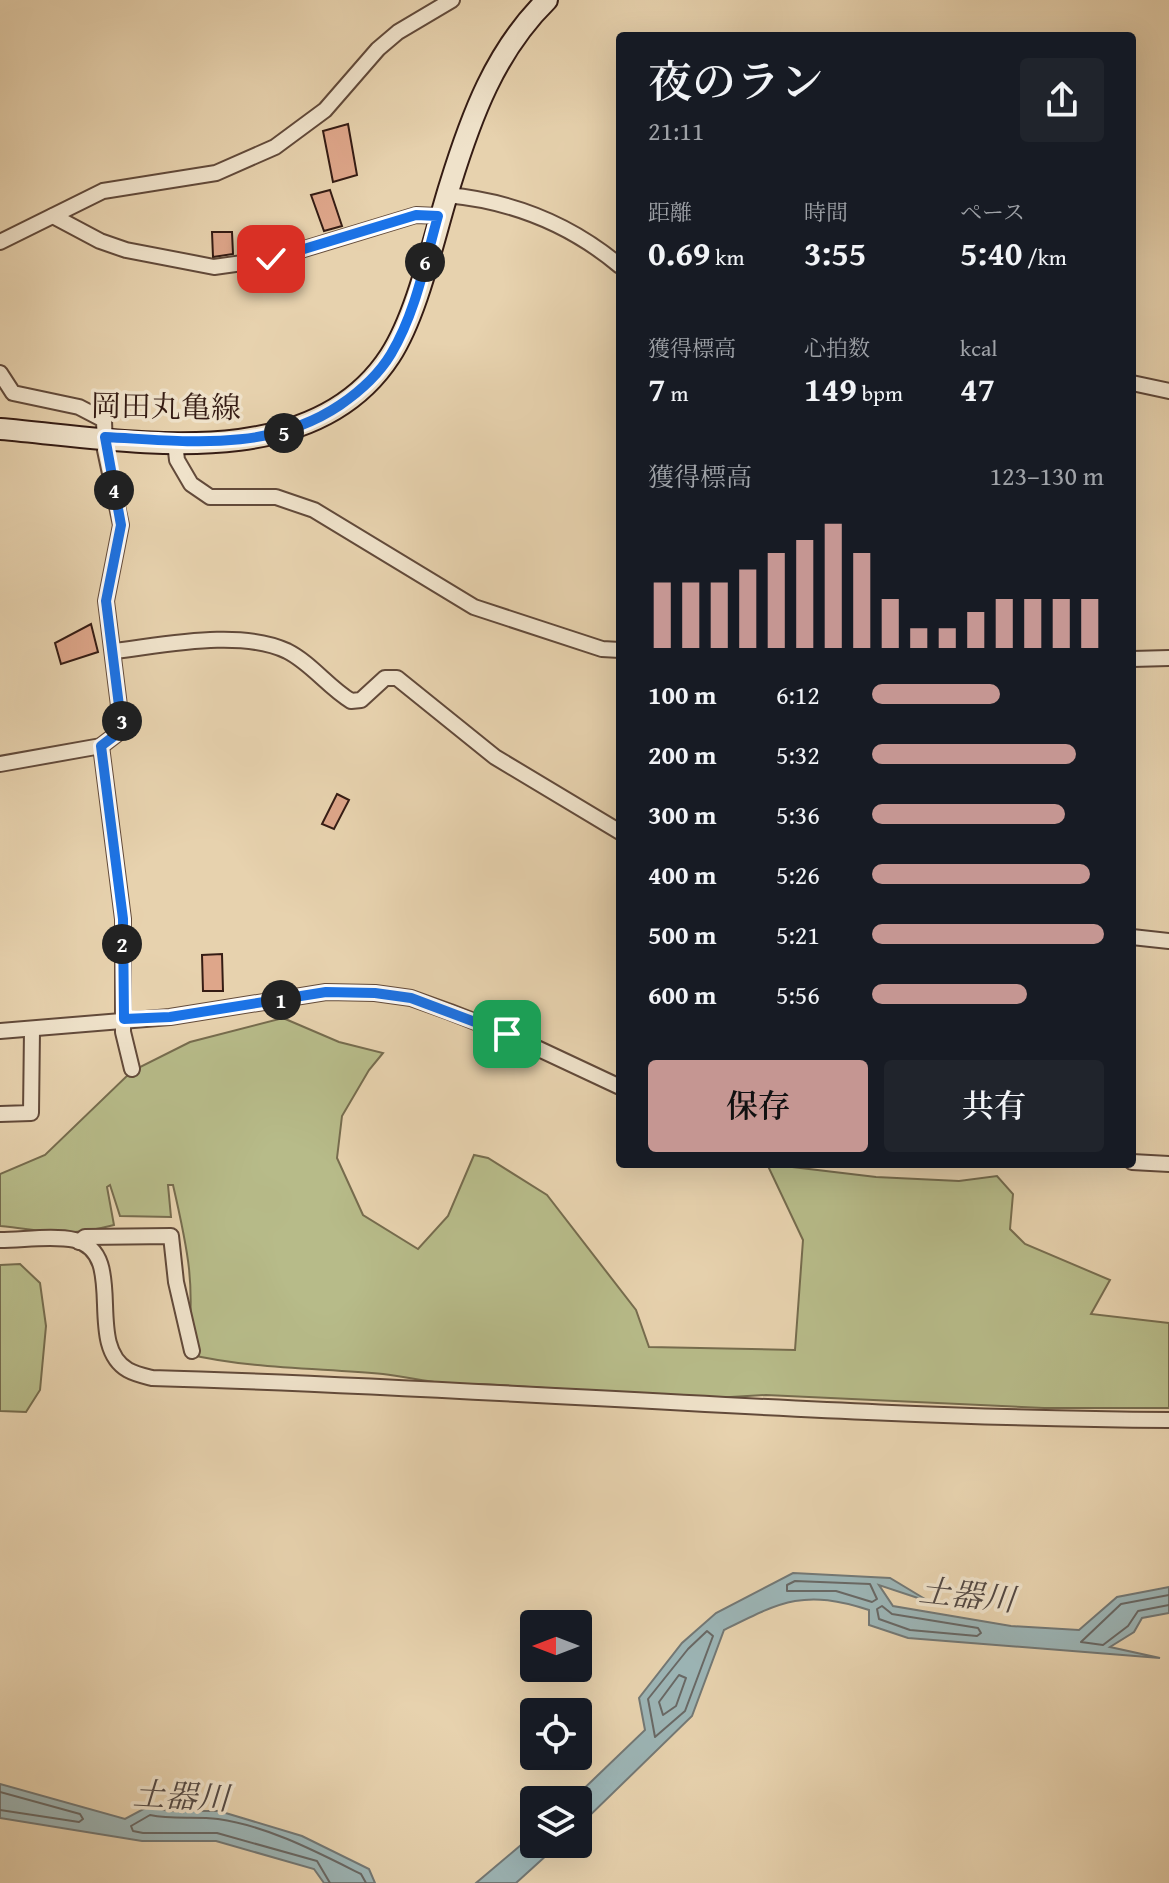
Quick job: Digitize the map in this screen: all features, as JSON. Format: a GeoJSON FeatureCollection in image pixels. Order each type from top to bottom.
{"type":"FeatureCollection","features":[{"type":"Feature","properties":{"kind":"main road","name":"岡田丸亀線"},"geometry":{"type":"LineString","coordinates":[[0,429],[175,442],[259,439],[294,431],[353,396],[391,355],[410,314],[470,121],[489,81],[529,17],[547,0]]}},
{"type":"Feature","properties":{"kind":"street"},"geometry":{"type":"LineString","coordinates":[[0,242],[103,191],[216,173],[275,147],[325,110],[378,49],[398,32],[452,0]]}},
{"type":"Feature","properties":{"kind":"street"},"geometry":{"type":"LineString","coordinates":[[447,195],[490,200],[528,211],[576,235],[616,263]]}},
{"type":"Feature","properties":{"kind":"street"},"geometry":{"type":"LineString","coordinates":[[53,216],[100,241],[126,250],[214,267],[271,259],[416,215],[438,216]]}},
{"type":"Feature","properties":{"kind":"street"},"geometry":{"type":"LineString","coordinates":[[0,373],[13,393],[79,407],[104,420],[121,525],[106,601],[122,730],[101,746],[0,764]]}},
{"type":"Feature","properties":{"kind":"street"},"geometry":{"type":"LineString","coordinates":[[1136,384],[1169,391]]}},
{"type":"Feature","properties":{"kind":"street"},"geometry":{"type":"LineString","coordinates":[[175,442],[177,460],[191,484],[210,497],[276,497],[314,510],[474,607],[602,649],[616,650]]}},
{"type":"Feature","properties":{"kind":"street"},"geometry":{"type":"LineString","coordinates":[[114,651],[220,640],[263,645],[295,656],[351,701],[361,700],[374,692],[385,678],[397,678],[495,757],[616,830]]}},
{"type":"Feature","properties":{"kind":"street"},"geometry":{"type":"LineString","coordinates":[[1136,659],[1169,658]]}},
{"type":"Feature","properties":{"kind":"street"},"geometry":{"type":"LineString","coordinates":[[101,746],[123,919],[123,1032],[132,1069]]}},
{"type":"Feature","properties":{"kind":"street"},"geometry":{"type":"LineString","coordinates":[[1136,937],[1169,941]]}},
{"type":"Feature","properties":{"kind":"street"},"geometry":{"type":"LineString","coordinates":[[0,1031],[170,1017],[326,992],[411,998],[507,1034],[616,1085]]}},
{"type":"Feature","properties":{"kind":"street"},"geometry":{"type":"LineString","coordinates":[[0,1114],[31,1113],[32,1030]]}},
{"type":"Feature","properties":{"kind":"street"},"geometry":{"type":"LineString","coordinates":[[1136,1162],[1169,1164]]}},
{"type":"Feature","properties":{"kind":"street"},"geometry":{"type":"LineString","coordinates":[[0,1240],[79,1242],[85,1237],[171,1236],[176,1282],[192,1351]]}},
{"type":"Feature","properties":{"kind":"street"},"geometry":{"type":"LineString","coordinates":[[79,1242],[101,1268],[106,1282],[105,1333],[113,1353],[126,1369],[152,1378],[331,1382],[1041,1419],[1169,1420]]}},
{"type":"Feature","properties":{"kind":"green space"},"geometry":{"type":"Polygon","coordinates":[[[283,1018],[339,1042],[383,1053],[369,1070],[342,1116],[337,1158],[363,1215],[418,1249],[448,1216],[474,1155],[488,1158],[547,1195],[636,1310],[649,1347],[795,1350],[803,1240],[769,1168],[959,1181],[997,1176],[1013,1194],[1010,1229],[1025,1244],[1110,1280],[1091,1314],[1169,1323],[1169,1408],[1044,1408],[766,1395],[714,1398],[455,1384],[383,1374],[260,1365],[187,1354],[191,1308],[189,1269],[173,1185],[168,1185],[171,1217],[120,1216],[110,1185],[107,1187],[114,1225],[69,1232],[45,1231],[0,1226],[0,1174],[45,1155],[132,1071],[190,1042],[283,1018]]]}},
{"type":"Feature","properties":{"kind":"green space"},"geometry":{"type":"Polygon","coordinates":[[[20,1264],[40,1283],[46,1326],[40,1390],[26,1412],[0,1411],[0,1265],[20,1264]]]}},
{"type":"Feature","properties":{"kind":"water"},"geometry":{"type":"Polygon","coordinates":[[[793,1573],[890,1578],[930,1602],[879,1585],[893,1606],[1011,1626],[1079,1630],[1117,1597],[1169,1587],[1169,1613],[1142,1618],[1134,1632],[1110,1647],[1160,1658],[908,1638],[869,1625],[869,1610],[846,1604],[810,1599],[778,1605],[724,1630],[692,1716],[592,1813],[592,1786],[587,1786],[645,1730],[639,1698],[682,1643],[716,1613],[793,1573]]]}},
{"type":"Feature","properties":{"kind":"water"},"geometry":{"type":"Polygon","coordinates":[[[0,1784],[125,1819],[149,1806],[170,1811],[219,1811],[302,1836],[369,1869],[375,1883],[324,1883],[314,1869],[216,1841],[142,1841],[0,1818],[0,1784]]]}},
{"type":"Feature","properties":{"kind":"water"},"geometry":{"type":"Polygon","coordinates":[[[520,1846],[520,1858],[544,1858],[516,1883],[476,1883],[520,1846]]]}},
{"type":"Feature","properties":{"kind":"building"},"geometry":{"type":"Polygon","coordinates":[[[348,124],[357,175],[333,182],[323,131],[348,124]]]}},
{"type":"Feature","properties":{"kind":"building"},"geometry":{"type":"Polygon","coordinates":[[[330,190],[342,226],[324,231],[311,195],[330,190]]]}},
{"type":"Feature","properties":{"kind":"building"},"geometry":{"type":"Polygon","coordinates":[[[212,232],[232,232],[233,254],[213,257],[212,232]]]}},
{"type":"Feature","properties":{"kind":"building"},"geometry":{"type":"Polygon","coordinates":[[[91,624],[98,652],[61,664],[55,643],[91,624]]]}},
{"type":"Feature","properties":{"kind":"building"},"geometry":{"type":"Polygon","coordinates":[[[337,794],[349,800],[334,829],[322,824],[337,794]]]}},
{"type":"Feature","properties":{"kind":"building"},"geometry":{"type":"Polygon","coordinates":[[[222,954],[223,991],[203,991],[202,955],[222,954]]]}},
{"type":"Feature","properties":{"kind":"route"},"geometry":{"type":"LineString","coordinates":[[271,259],[416,215],[438,216],[410,314],[391,355],[377,374],[353,396],[324,416],[294,431],[259,439],[175,442],[105,437],[121,525],[106,601],[122,730],[101,746],[123,919],[121,976],[124,1019],[170,1017],[326,992],[375,993],[411,998],[507,1034]]}},
{"type":"Feature","properties":{"kind":"water label","name":"土器川"},"geometry":{"type":"Point","coordinates":[967,1595]}},
{"type":"Feature","properties":{"kind":"water label","name":"土器川"},"geometry":{"type":"Point","coordinates":[181,1796]}}]}
